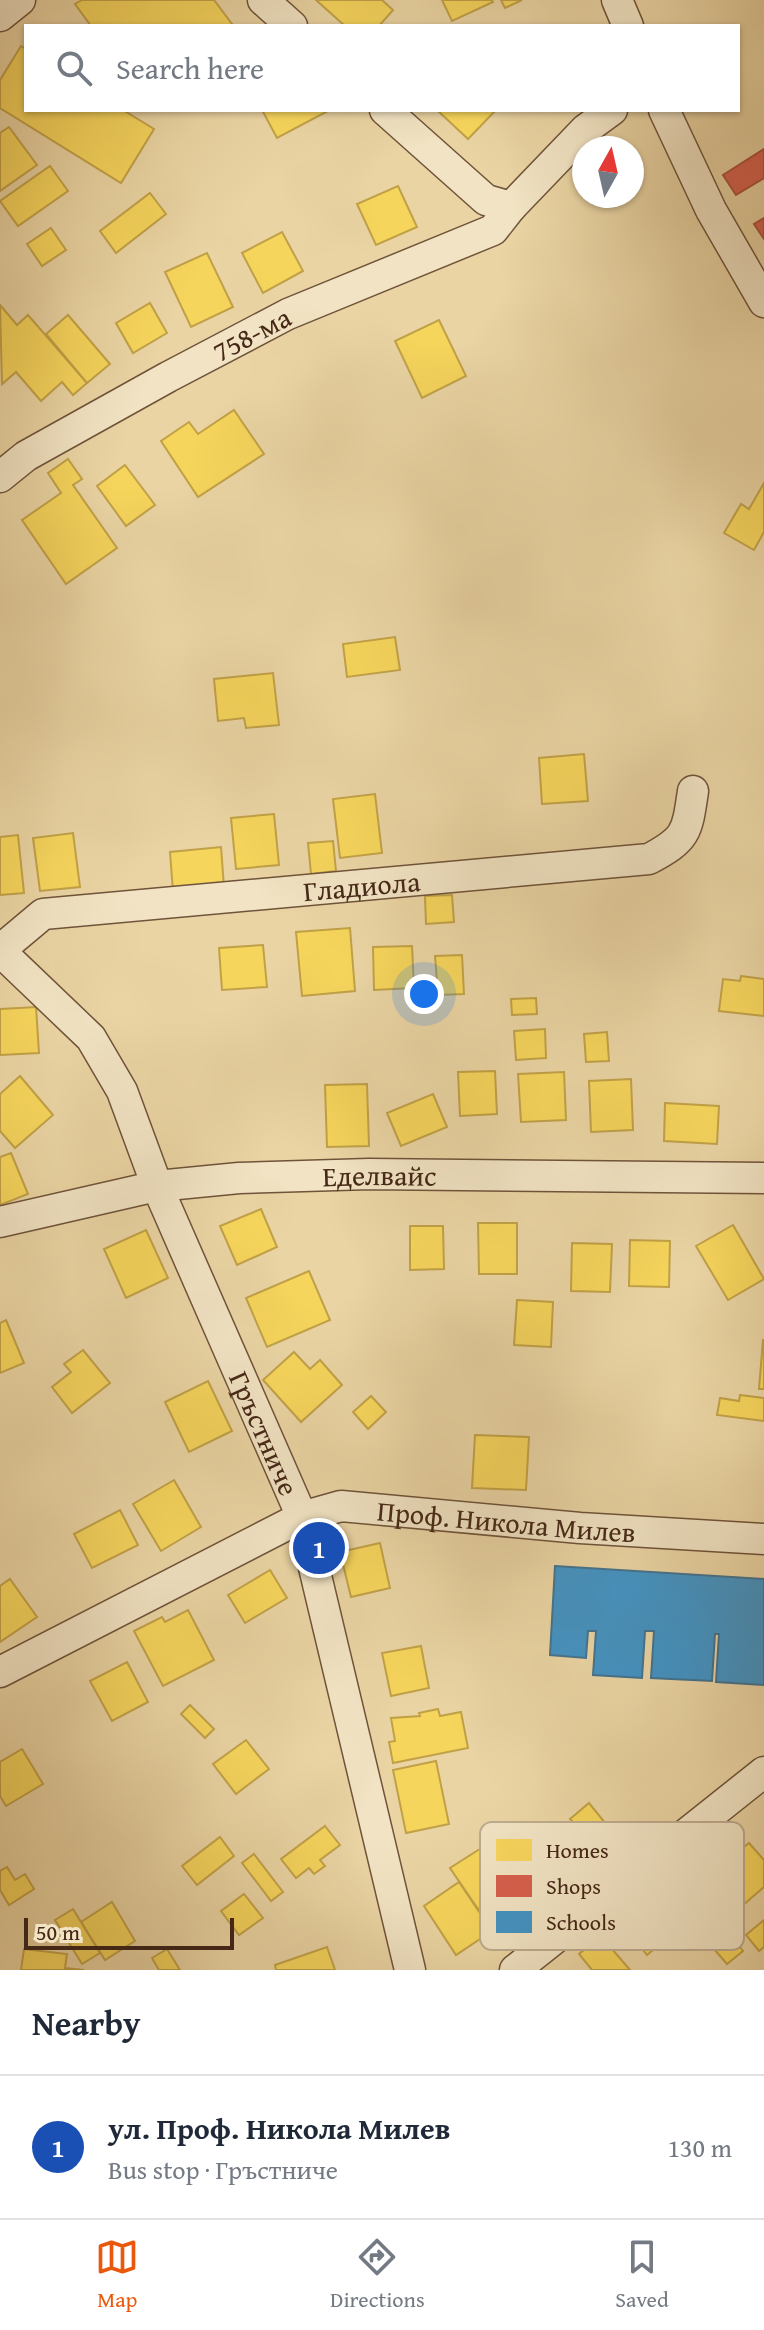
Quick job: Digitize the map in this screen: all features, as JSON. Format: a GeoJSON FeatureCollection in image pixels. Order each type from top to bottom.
{"type":"FeatureCollection","features":[{"type":"Feature","properties":{"kind":"street"},"geometry":{"type":"LineString","coordinates":[[0,16],[20,0]]}},
{"type":"Feature","properties":{"kind":"street"},"geometry":{"type":"LineString","coordinates":[[263,0],[290,24]]}},
{"type":"Feature","properties":{"kind":"street"},"geometry":{"type":"LineString","coordinates":[[617,0],[627,24]]}},
{"type":"Feature","properties":{"kind":"street"},"geometry":{"type":"LineString","coordinates":[[387,112],[486,200],[511,207]]}},
{"type":"Feature","properties":{"kind":"street","name":"758-ма"},"geometry":{"type":"LineString","coordinates":[[0,477],[26,456],[288,314],[493,230],[586,129],[609,112]]}},
{"type":"Feature","properties":{"kind":"street"},"geometry":{"type":"LineString","coordinates":[[665,112],[711,210],[764,302]]}},
{"type":"Feature","properties":{"kind":"street","name":"Гладиола"},"geometry":{"type":"LineString","coordinates":[[0,951],[43,914],[649,859],[673,846],[688,827],[693,791]]}},
{"type":"Feature","properties":{"kind":"street","name":"Гръстниче"},"geometry":{"type":"LineString","coordinates":[[0,951],[91,1038],[122,1091],[157,1186],[302,1517],[410,1970]]}},
{"type":"Feature","properties":{"kind":"street","name":"Еделвайс"},"geometry":{"type":"LineString","coordinates":[[0,1222],[157,1186],[239,1178],[369,1174],[764,1178]]}},
{"type":"Feature","properties":{"kind":"street","name":"Проф. Никола Милев"},"geometry":{"type":"LineString","coordinates":[[0,1672],[302,1517],[341,1506],[580,1528],[764,1539]]}},
{"type":"Feature","properties":{"kind":"street"},"geometry":{"type":"LineString","coordinates":[[701,1822],[764,1772]]}},
{"type":"Feature","properties":{"kind":"street"},"geometry":{"type":"LineString","coordinates":[[515,1970],[540,1950]]}},
{"type":"Feature","properties":{"kind":"building: Homes"},"geometry":{"type":"Polygon","coordinates":[[[82,0],[214,0],[232,24],[90,24],[75,4],[82,0]]]}},
{"type":"Feature","properties":{"kind":"building: Homes"},"geometry":{"type":"Polygon","coordinates":[[[316,0],[382,0],[393,10],[381,24],[343,24],[316,0]]]}},
{"type":"Feature","properties":{"kind":"building: Homes"},"geometry":{"type":"Polygon","coordinates":[[[442,0],[492,0],[493,2],[452,21],[442,0]]]}},
{"type":"Feature","properties":{"kind":"building: Homes"},"geometry":{"type":"Polygon","coordinates":[[[501,0],[522,0],[505,8],[501,0]]]}},
{"type":"Feature","properties":{"kind":"building: Homes"},"geometry":{"type":"Polygon","coordinates":[[[21,46],[24,48],[24,112],[126,112],[154,129],[121,183],[0,108],[0,80],[21,46]]]}},
{"type":"Feature","properties":{"kind":"building: Homes"},"geometry":{"type":"Polygon","coordinates":[[[263,112],[326,112],[277,138],[263,112]]]}},
{"type":"Feature","properties":{"kind":"building: Homes"},"geometry":{"type":"Polygon","coordinates":[[[439,112],[494,112],[468,139],[439,112]]]}},
{"type":"Feature","properties":{"kind":"building: Homes"},"geometry":{"type":"Polygon","coordinates":[[[9,127],[37,165],[0,191],[0,133],[9,127]]]}},
{"type":"Feature","properties":{"kind":"building: Homes"},"geometry":{"type":"Polygon","coordinates":[[[50,166],[68,191],[18,226],[0,201],[50,166]]]}},
{"type":"Feature","properties":{"kind":"building: Homes"},"geometry":{"type":"Polygon","coordinates":[[[398,186],[417,227],[376,245],[357,204],[398,186]]]}},
{"type":"Feature","properties":{"kind":"building: Homes"},"geometry":{"type":"Polygon","coordinates":[[[150,193],[166,214],[116,253],[100,231],[150,193]]]}},
{"type":"Feature","properties":{"kind":"building: Homes"},"geometry":{"type":"Polygon","coordinates":[[[51,228],[66,250],[42,266],[27,244],[51,228]]]}},
{"type":"Feature","properties":{"kind":"building: Homes"},"geometry":{"type":"Polygon","coordinates":[[[282,232],[303,271],[263,293],[242,253],[282,232]]]}},
{"type":"Feature","properties":{"kind":"building: Homes"},"geometry":{"type":"Polygon","coordinates":[[[207,253],[233,307],[191,327],[165,272],[207,253]]]}},
{"type":"Feature","properties":{"kind":"building: Homes"},"geometry":{"type":"Polygon","coordinates":[[[150,303],[167,333],[133,353],[116,323],[150,303]]]}},
{"type":"Feature","properties":{"kind":"building: Homes"},"geometry":{"type":"Polygon","coordinates":[[[0,305],[17,325],[28,315],[87,383],[73,395],[62,382],[41,401],[16,372],[2,384],[0,305]]]}},
{"type":"Feature","properties":{"kind":"building: Homes"},"geometry":{"type":"Polygon","coordinates":[[[68,315],[110,364],[87,383],[46,334],[68,315]]]}},
{"type":"Feature","properties":{"kind":"building: Homes"},"geometry":{"type":"Polygon","coordinates":[[[439,320],[466,376],[422,398],[395,341],[439,320]]]}},
{"type":"Feature","properties":{"kind":"building: Homes"},"geometry":{"type":"Polygon","coordinates":[[[234,410],[264,454],[198,497],[161,441],[189,422],[198,434],[234,410]]]}},
{"type":"Feature","properties":{"kind":"building: Homes"},"geometry":{"type":"Polygon","coordinates":[[[68,459],[82,479],[73,485],[117,548],[66,584],[22,520],[61,493],[48,473],[68,459]]]}},
{"type":"Feature","properties":{"kind":"building: Homes"},"geometry":{"type":"Polygon","coordinates":[[[125,465],[155,505],[126,526],[97,486],[125,465]]]}},
{"type":"Feature","properties":{"kind":"building: Homes"},"geometry":{"type":"Polygon","coordinates":[[[764,483],[764,532],[754,550],[724,533],[741,504],[749,509],[764,483]]]}},
{"type":"Feature","properties":{"kind":"building: Homes"},"geometry":{"type":"Polygon","coordinates":[[[395,637],[400,670],[347,677],[343,644],[395,637]]]}},
{"type":"Feature","properties":{"kind":"building: Homes"},"geometry":{"type":"Polygon","coordinates":[[[273,673],[279,725],[246,728],[244,718],[218,721],[214,679],[273,673]]]}},
{"type":"Feature","properties":{"kind":"building: Homes"},"geometry":{"type":"Polygon","coordinates":[[[584,754],[588,801],[542,804],[539,758],[584,754]]]}},
{"type":"Feature","properties":{"kind":"building: Homes"},"geometry":{"type":"Polygon","coordinates":[[[375,794],[382,853],[340,858],[333,799],[375,794]]]}},
{"type":"Feature","properties":{"kind":"building: Homes"},"geometry":{"type":"Polygon","coordinates":[[[274,814],[279,865],[236,869],[231,818],[274,814]]]}},
{"type":"Feature","properties":{"kind":"building: Homes"},"geometry":{"type":"Polygon","coordinates":[[[73,833],[80,887],[40,891],[33,838],[73,833]]]}},
{"type":"Feature","properties":{"kind":"building: Homes"},"geometry":{"type":"Polygon","coordinates":[[[18,835],[24,893],[0,895],[0,837],[18,835]]]}},
{"type":"Feature","properties":{"kind":"building: Homes"},"geometry":{"type":"Polygon","coordinates":[[[333,841],[336,871],[311,874],[308,843],[333,841]]]}},
{"type":"Feature","properties":{"kind":"building: Homes"},"geometry":{"type":"Polygon","coordinates":[[[221,847],[224,887],[173,892],[170,852],[221,847]]]}},
{"type":"Feature","properties":{"kind":"building: Homes"},"geometry":{"type":"Polygon","coordinates":[[[452,895],[454,922],[426,924],[425,896],[452,895]]]}},
{"type":"Feature","properties":{"kind":"building: Homes"},"geometry":{"type":"Polygon","coordinates":[[[350,928],[355,991],[302,996],[296,932],[350,928]]]}},
{"type":"Feature","properties":{"kind":"building: Homes"},"geometry":{"type":"Polygon","coordinates":[[[263,945],[267,987],[222,990],[219,948],[263,945]]]}},
{"type":"Feature","properties":{"kind":"building: Homes"},"geometry":{"type":"Polygon","coordinates":[[[412,946],[414,988],[374,990],[373,947],[412,946]]]}},
{"type":"Feature","properties":{"kind":"building: Homes"},"geometry":{"type":"Polygon","coordinates":[[[462,955],[464,994],[438,995],[435,956],[462,955]]]}},
{"type":"Feature","properties":{"kind":"building: Homes"},"geometry":{"type":"Polygon","coordinates":[[[741,976],[764,979],[764,1016],[719,1011],[723,979],[740,981],[741,976]]]}},
{"type":"Feature","properties":{"kind":"building: Homes"},"geometry":{"type":"Polygon","coordinates":[[[536,998],[537,1014],[512,1015],[511,999],[536,998]]]}},
{"type":"Feature","properties":{"kind":"building: Homes"},"geometry":{"type":"Polygon","coordinates":[[[36,1007],[39,1053],[0,1055],[0,1009],[36,1007]]]}},
{"type":"Feature","properties":{"kind":"building: Homes"},"geometry":{"type":"Polygon","coordinates":[[[545,1029],[546,1058],[516,1060],[514,1031],[545,1029]]]}},
{"type":"Feature","properties":{"kind":"building: Homes"},"geometry":{"type":"Polygon","coordinates":[[[607,1032],[609,1061],[586,1062],[584,1034],[607,1032]]]}},
{"type":"Feature","properties":{"kind":"building: Homes"},"geometry":{"type":"Polygon","coordinates":[[[495,1071],[497,1114],[460,1116],[458,1072],[495,1071]]]}},
{"type":"Feature","properties":{"kind":"building: Homes"},"geometry":{"type":"Polygon","coordinates":[[[564,1072],[566,1120],[521,1122],[518,1074],[564,1072]]]}},
{"type":"Feature","properties":{"kind":"building: Homes"},"geometry":{"type":"Polygon","coordinates":[[[20,1076],[53,1115],[15,1148],[0,1131],[0,1094],[20,1076]]]}},
{"type":"Feature","properties":{"kind":"building: Homes"},"geometry":{"type":"Polygon","coordinates":[[[631,1079],[633,1130],[591,1132],[589,1081],[631,1079]]]}},
{"type":"Feature","properties":{"kind":"building: Homes"},"geometry":{"type":"Polygon","coordinates":[[[367,1084],[369,1146],[327,1147],[325,1085],[367,1084]]]}},
{"type":"Feature","properties":{"kind":"building: Homes"},"geometry":{"type":"Polygon","coordinates":[[[433,1094],[447,1127],[401,1146],[387,1113],[433,1094]]]}},
{"type":"Feature","properties":{"kind":"building: Homes"},"geometry":{"type":"Polygon","coordinates":[[[665,1103],[719,1106],[717,1144],[664,1141],[665,1103]]]}},
{"type":"Feature","properties":{"kind":"building: Homes"},"geometry":{"type":"Polygon","coordinates":[[[11,1153],[28,1194],[0,1205],[0,1157],[11,1153]]]}},
{"type":"Feature","properties":{"kind":"building: Homes"},"geometry":{"type":"Polygon","coordinates":[[[261,1209],[277,1247],[237,1265],[220,1226],[261,1209]]]}},
{"type":"Feature","properties":{"kind":"building: Homes"},"geometry":{"type":"Polygon","coordinates":[[[478,1223],[517,1223],[517,1274],[479,1274],[478,1223]]]}},
{"type":"Feature","properties":{"kind":"building: Homes"},"geometry":{"type":"Polygon","coordinates":[[[733,1225],[764,1279],[728,1300],[696,1246],[733,1225]]]}},
{"type":"Feature","properties":{"kind":"building: Homes"},"geometry":{"type":"Polygon","coordinates":[[[410,1226],[443,1226],[444,1269],[410,1270],[410,1226]]]}},
{"type":"Feature","properties":{"kind":"building: Homes"},"geometry":{"type":"Polygon","coordinates":[[[146,1230],[168,1278],[126,1298],[104,1249],[146,1230]]]}},
{"type":"Feature","properties":{"kind":"building: Homes"},"geometry":{"type":"Polygon","coordinates":[[[630,1240],[670,1241],[669,1287],[629,1286],[630,1240]]]}},
{"type":"Feature","properties":{"kind":"building: Homes"},"geometry":{"type":"Polygon","coordinates":[[[572,1243],[612,1244],[610,1292],[571,1291],[572,1243]]]}},
{"type":"Feature","properties":{"kind":"building: Homes"},"geometry":{"type":"Polygon","coordinates":[[[309,1271],[330,1320],[267,1347],[246,1298],[309,1271]]]}},
{"type":"Feature","properties":{"kind":"building: Homes"},"geometry":{"type":"Polygon","coordinates":[[[517,1300],[553,1302],[551,1347],[514,1345],[517,1300]]]}},
{"type":"Feature","properties":{"kind":"building: Homes"},"geometry":{"type":"Polygon","coordinates":[[[6,1320],[24,1363],[0,1373],[0,1323],[6,1320]]]}},
{"type":"Feature","properties":{"kind":"building: Homes"},"geometry":{"type":"Polygon","coordinates":[[[763,1340],[764,1389],[759,1389],[763,1340]]]}},
{"type":"Feature","properties":{"kind":"building: Homes"},"geometry":{"type":"Polygon","coordinates":[[[83,1350],[110,1383],[72,1413],[52,1387],[71,1372],[64,1364],[83,1350]]]}},
{"type":"Feature","properties":{"kind":"building: Homes"},"geometry":{"type":"Polygon","coordinates":[[[294,1352],[310,1369],[320,1360],[342,1385],[301,1422],[263,1380],[294,1352]]]}},
{"type":"Feature","properties":{"kind":"building: Homes"},"geometry":{"type":"Polygon","coordinates":[[[208,1381],[232,1431],[189,1452],[165,1402],[208,1381]]]}},
{"type":"Feature","properties":{"kind":"building: Homes"},"geometry":{"type":"Polygon","coordinates":[[[740,1395],[764,1398],[764,1421],[717,1415],[720,1398],[739,1401],[740,1395]]]}},
{"type":"Feature","properties":{"kind":"building: Homes"},"geometry":{"type":"Polygon","coordinates":[[[371,1396],[386,1412],[368,1429],[353,1412],[371,1396]]]}},
{"type":"Feature","properties":{"kind":"building: Homes"},"geometry":{"type":"Polygon","coordinates":[[[475,1435],[529,1437],[526,1490],[472,1488],[475,1435]]]}},
{"type":"Feature","properties":{"kind":"building: Homes"},"geometry":{"type":"Polygon","coordinates":[[[174,1480],[201,1527],[161,1551],[133,1504],[174,1480]]]}},
{"type":"Feature","properties":{"kind":"building: Homes"},"geometry":{"type":"Polygon","coordinates":[[[120,1510],[138,1545],[92,1568],[74,1534],[120,1510]]]}},
{"type":"Feature","properties":{"kind":"building: Homes"},"geometry":{"type":"Polygon","coordinates":[[[380,1543],[390,1588],[351,1597],[340,1552],[380,1543]]]}},
{"type":"Feature","properties":{"kind":"building: Homes"},"geometry":{"type":"Polygon","coordinates":[[[270,1570],[287,1598],[245,1623],[228,1595],[270,1570]]]}},
{"type":"Feature","properties":{"kind":"building: Homes"},"geometry":{"type":"Polygon","coordinates":[[[10,1579],[37,1617],[0,1642],[0,1586],[10,1579]]]}},
{"type":"Feature","properties":{"kind":"building: Homes"},"geometry":{"type":"Polygon","coordinates":[[[188,1610],[214,1660],[163,1686],[134,1631],[162,1617],[165,1622],[188,1610]]]}},
{"type":"Feature","properties":{"kind":"building: Homes"},"geometry":{"type":"Polygon","coordinates":[[[421,1646],[429,1688],[391,1696],[382,1653],[421,1646]]]}},
{"type":"Feature","properties":{"kind":"building: Homes"},"geometry":{"type":"Polygon","coordinates":[[[127,1662],[148,1702],[112,1721],[90,1681],[127,1662]]]}},
{"type":"Feature","properties":{"kind":"building: Homes"},"geometry":{"type":"Polygon","coordinates":[[[190,1705],[214,1729],[205,1738],[181,1714],[190,1705]]]}},
{"type":"Feature","properties":{"kind":"building: Homes"},"geometry":{"type":"Polygon","coordinates":[[[438,1709],[440,1716],[461,1712],[468,1748],[393,1763],[389,1742],[395,1741],[391,1718],[420,1716],[419,1713],[438,1709]]]}},
{"type":"Feature","properties":{"kind":"building: Homes"},"geometry":{"type":"Polygon","coordinates":[[[246,1740],[269,1769],[236,1794],[213,1764],[246,1740]]]}},
{"type":"Feature","properties":{"kind":"building: Homes"},"geometry":{"type":"Polygon","coordinates":[[[22,1749],[43,1784],[6,1806],[0,1796],[0,1762],[22,1749]]]}},
{"type":"Feature","properties":{"kind":"building: Homes"},"geometry":{"type":"Polygon","coordinates":[[[436,1761],[449,1824],[406,1833],[393,1770],[436,1761]]]}},
{"type":"Feature","properties":{"kind":"building: Homes"},"geometry":{"type":"Polygon","coordinates":[[[589,1803],[604,1822],[573,1822],[570,1819],[589,1803]]]}},
{"type":"Feature","properties":{"kind":"building: Homes"},"geometry":{"type":"Polygon","coordinates":[[[325,1826],[340,1845],[320,1860],[325,1866],[314,1874],[309,1868],[296,1878],[281,1859],[325,1826]]]}},
{"type":"Feature","properties":{"kind":"building: Homes"},"geometry":{"type":"Polygon","coordinates":[[[220,1837],[234,1856],[197,1885],[182,1866],[220,1837]]]}},
{"type":"Feature","properties":{"kind":"building: Homes"},"geometry":{"type":"Polygon","coordinates":[[[749,1843],[764,1860],[764,1887],[744,1904],[744,1847],[749,1843]]]}},
{"type":"Feature","properties":{"kind":"building: Homes"},"geometry":{"type":"Polygon","coordinates":[[[480,1849],[480,1908],[478,1909],[450,1868],[480,1849]]]}},
{"type":"Feature","properties":{"kind":"building: Homes"},"geometry":{"type":"Polygon","coordinates":[[[254,1854],[283,1892],[271,1901],[242,1863],[254,1854]]]}},
{"type":"Feature","properties":{"kind":"building: Homes"},"geometry":{"type":"Polygon","coordinates":[[[7,1867],[15,1880],[25,1874],[34,1889],[9,1905],[0,1890],[0,1871],[7,1867]]]}},
{"type":"Feature","properties":{"kind":"building: Homes"},"geometry":{"type":"Polygon","coordinates":[[[459,1882],[480,1913],[480,1939],[456,1955],[424,1906],[459,1882]]]}},
{"type":"Feature","properties":{"kind":"building: Homes"},"geometry":{"type":"Polygon","coordinates":[[[244,1894],[263,1918],[239,1935],[221,1911],[244,1894]]]}},
{"type":"Feature","properties":{"kind":"building: Homes"},"geometry":{"type":"Polygon","coordinates":[[[112,1902],[135,1941],[105,1960],[81,1922],[112,1902]]]}},
{"type":"Feature","properties":{"kind":"building: Homes"},"geometry":{"type":"Polygon","coordinates":[[[73,1909],[100,1953],[82,1964],[55,1920],[73,1909]]]}},
{"type":"Feature","properties":{"kind":"building: Homes"},"geometry":{"type":"Polygon","coordinates":[[[764,1920],[764,1947],[759,1951],[746,1935],[764,1920]]]}},
{"type":"Feature","properties":{"kind":"building: Homes"},"geometry":{"type":"Polygon","coordinates":[[[327,1947],[335,1970],[276,1970],[275,1965],[327,1947]]]}},
{"type":"Feature","properties":{"kind":"building: Homes"},"geometry":{"type":"Polygon","coordinates":[[[24,1949],[67,1954],[65,1968],[84,1970],[21,1970],[24,1949]]]}},
{"type":"Feature","properties":{"kind":"building: Homes"},"geometry":{"type":"Polygon","coordinates":[[[167,1949],[180,1970],[159,1970],[152,1958],[167,1949]]]}},
{"type":"Feature","properties":{"kind":"building: Homes"},"geometry":{"type":"Polygon","coordinates":[[[584,1950],[613,1950],[630,1970],[592,1970],[579,1954],[584,1950]]]}},
{"type":"Feature","properties":{"kind":"building: Homes"},"geometry":{"type":"Polygon","coordinates":[[[715,1950],[742,1950],[743,1951],[727,1964],[715,1950]]]}},
{"type":"Feature","properties":{"kind":"building: Shops"},"geometry":{"type":"Polygon","coordinates":[[[764,149],[764,178],[736,195],[723,175],[764,149]]]}},
{"type":"Feature","properties":{"kind":"building: Shops"},"geometry":{"type":"Polygon","coordinates":[[[764,218],[764,239],[754,224],[764,218]]]}},
{"type":"Feature","properties":{"kind":"building: Schools"},"geometry":{"type":"Polygon","coordinates":[[[555,1566],[764,1579],[764,1685],[716,1682],[719,1634],[715,1634],[712,1681],[651,1678],[654,1631],[645,1631],[642,1678],[593,1675],[596,1631],[588,1631],[586,1658],[550,1655],[555,1566]]]}},
{"type":"Feature","properties":{"kind":"place","name":"ул. Проф. Никола Милев"},"geometry":{"type":"Point","coordinates":[319,1548]}}]}
